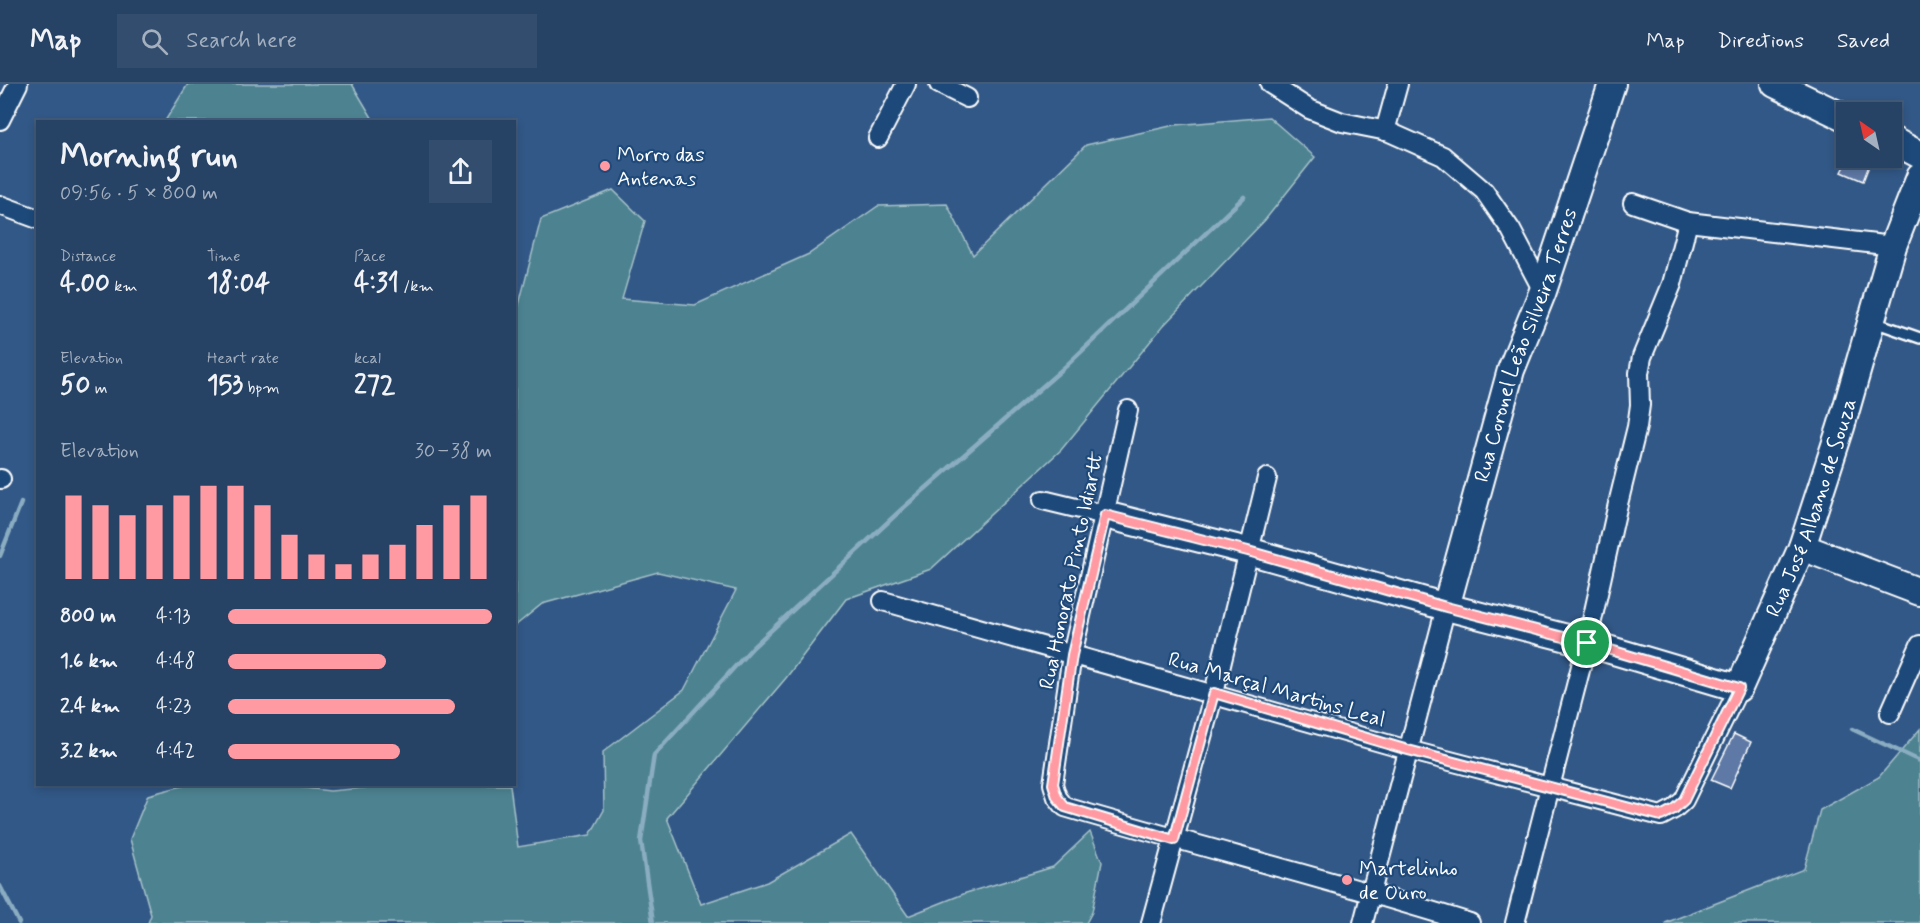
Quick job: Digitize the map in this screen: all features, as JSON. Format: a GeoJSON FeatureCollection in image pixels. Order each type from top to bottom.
{"type":"FeatureCollection","features":[{"type":"Feature","properties":{"kind":"street"},"geometry":{"type":"LineString","coordinates":[[0,120],[18,84]]}},
{"type":"Feature","properties":{"kind":"street"},"geometry":{"type":"LineString","coordinates":[[878,138],[906,84]]}},
{"type":"Feature","properties":{"kind":"street"},"geometry":{"type":"LineString","coordinates":[[939,84],[967,98]]}},
{"type":"Feature","properties":{"kind":"street"},"geometry":{"type":"LineString","coordinates":[[1270,84],[1309,109],[1342,122],[1385,131],[1443,156],[1484,191],[1511,230],[1543,291]]}},
{"type":"Feature","properties":{"kind":"street"},"geometry":{"type":"LineString","coordinates":[[1385,131],[1398,84]]}},
{"type":"Feature","properties":{"kind":"street","name":"Rua Coronel Leão Silveira Terres"},"geometry":{"type":"LineString","coordinates":[[1446,607],[1511,370],[1543,291],[1612,84]]}},
{"type":"Feature","properties":{"kind":"street"},"geometry":{"type":"LineString","coordinates":[[1775,84],[1836,113]]}},
{"type":"Feature","properties":{"kind":"street"},"geometry":{"type":"LineString","coordinates":[[1902,145],[1920,155]]}},
{"type":"Feature","properties":{"kind":"street","name":"Rua José Albano de Souza"},"geometry":{"type":"LineString","coordinates":[[1661,816],[1684,800],[1739,688],[1802,547],[1841,427],[1893,246],[1920,177]]}},
{"type":"Feature","properties":{"kind":"street"},"geometry":{"type":"LineString","coordinates":[[1633,203],[1688,222],[1893,246]]}},
{"type":"Feature","properties":{"kind":"street"},"geometry":{"type":"LineString","coordinates":[[0,205],[36,218]]}},
{"type":"Feature","properties":{"kind":"street"},"geometry":{"type":"LineString","coordinates":[[1515,923],[1552,786],[1638,427],[1639,373],[1642,357],[1672,284],[1688,222]]}},
{"type":"Feature","properties":{"kind":"street","name":"Rua Honorato Pinto Idiartt"},"geometry":{"type":"LineString","coordinates":[[1128,410],[1072,655],[1053,784],[1057,797],[1065,807],[1174,840]]}},
{"type":"Feature","properties":{"kind":"street"},"geometry":{"type":"LineString","coordinates":[[1151,923],[1214,693],[1267,478]]}},
{"type":"Feature","properties":{"kind":"street"},"geometry":{"type":"LineString","coordinates":[[1043,500],[1248,551],[1446,607],[1587,643],[1739,688]]}},
{"type":"Feature","properties":{"kind":"street"},"geometry":{"type":"LineString","coordinates":[[1802,547],[1920,592]]}},
{"type":"Feature","properties":{"kind":"street","name":"Rua Marçal Martins Leal"},"geometry":{"type":"LineString","coordinates":[[883,601],[1214,693],[1408,750],[1661,816]]}},
{"type":"Feature","properties":{"kind":"street"},"geometry":{"type":"LineString","coordinates":[[1363,923],[1446,607]]}},
{"type":"Feature","properties":{"kind":"street"},"geometry":{"type":"LineString","coordinates":[[1890,713],[1920,645]]}},
{"type":"Feature","properties":{"kind":"street"},"geometry":{"type":"LineString","coordinates":[[1174,840],[1371,892],[1470,923]]}},
{"type":"Feature","properties":{"kind":"lane"},"geometry":{"type":"LineString","coordinates":[[1871,321],[1920,338]]}},
{"type":"Feature","properties":{"kind":"green space"},"geometry":{"type":"Polygon","coordinates":[[[188,84],[352,84],[373,120],[166,120],[188,84]]]}},
{"type":"Feature","properties":{"kind":"green space"},"geometry":{"type":"Polygon","coordinates":[[[1269,117],[1315,157],[1265,220],[1163,326],[1061,450],[931,569],[846,599],[786,678],[667,818],[701,904],[767,882],[851,834],[908,916],[966,893],[1053,867],[1090,832],[1102,862],[1092,912],[1086,923],[148,923],[151,915],[130,839],[148,795],[182,786],[289,786],[330,791],[386,786],[510,786],[518,847],[590,835],[604,810],[603,752],[684,690],[736,590],[658,572],[542,604],[516,625],[516,316],[541,219],[613,190],[645,221],[622,299],[695,305],[809,254],[878,206],[947,204],[973,255],[1086,145],[1175,125],[1269,117]]]}},
{"type":"Feature","properties":{"kind":"green space"},"geometry":{"type":"Polygon","coordinates":[[[1920,729],[1920,923],[1665,923],[1804,869],[1820,810],[1879,777],[1920,729]]]}},
{"type":"Feature","properties":{"kind":"building"},"geometry":{"type":"Polygon","coordinates":[[[1844,168],[1868,168],[1863,181],[1842,172],[1844,168]]]}},
{"type":"Feature","properties":{"kind":"building"},"geometry":{"type":"Polygon","coordinates":[[[1734,734],[1751,742],[1730,788],[1711,780],[1734,734]]]}},
{"type":"Feature","properties":{"kind":"waterway"},"geometry":{"type":"LineString","coordinates":[[653,923],[641,841],[654,755],[753,647],[902,509],[1066,366],[1244,197]]}},
{"type":"Feature","properties":{"kind":"waterway"},"geometry":{"type":"LineString","coordinates":[[0,556],[21,503]]}},
{"type":"Feature","properties":{"kind":"waterway"},"geometry":{"type":"LineString","coordinates":[[1852,729],[1920,761]]}},
{"type":"Feature","properties":{"kind":"waterway"},"geometry":{"type":"LineString","coordinates":[[0,886],[19,923]]}},
{"type":"Feature","properties":{"kind":"place","name":"Morro das Antenas"},"geometry":{"type":"Point","coordinates":[605,166]}},
{"type":"Feature","properties":{"kind":"place","name":"Martelinho de Ouro"},"geometry":{"type":"Point","coordinates":[1347,880]}},
{"type":"Feature","properties":{"kind":"route"},"geometry":{"type":"LineString","coordinates":[[1105,515],[1248,551],[1446,607],[1587,643],[1739,688],[1684,800],[1661,816],[1408,750],[1214,693],[1174,840],[1065,807],[1057,797],[1053,784],[1072,655],[1105,515]]}}]}
